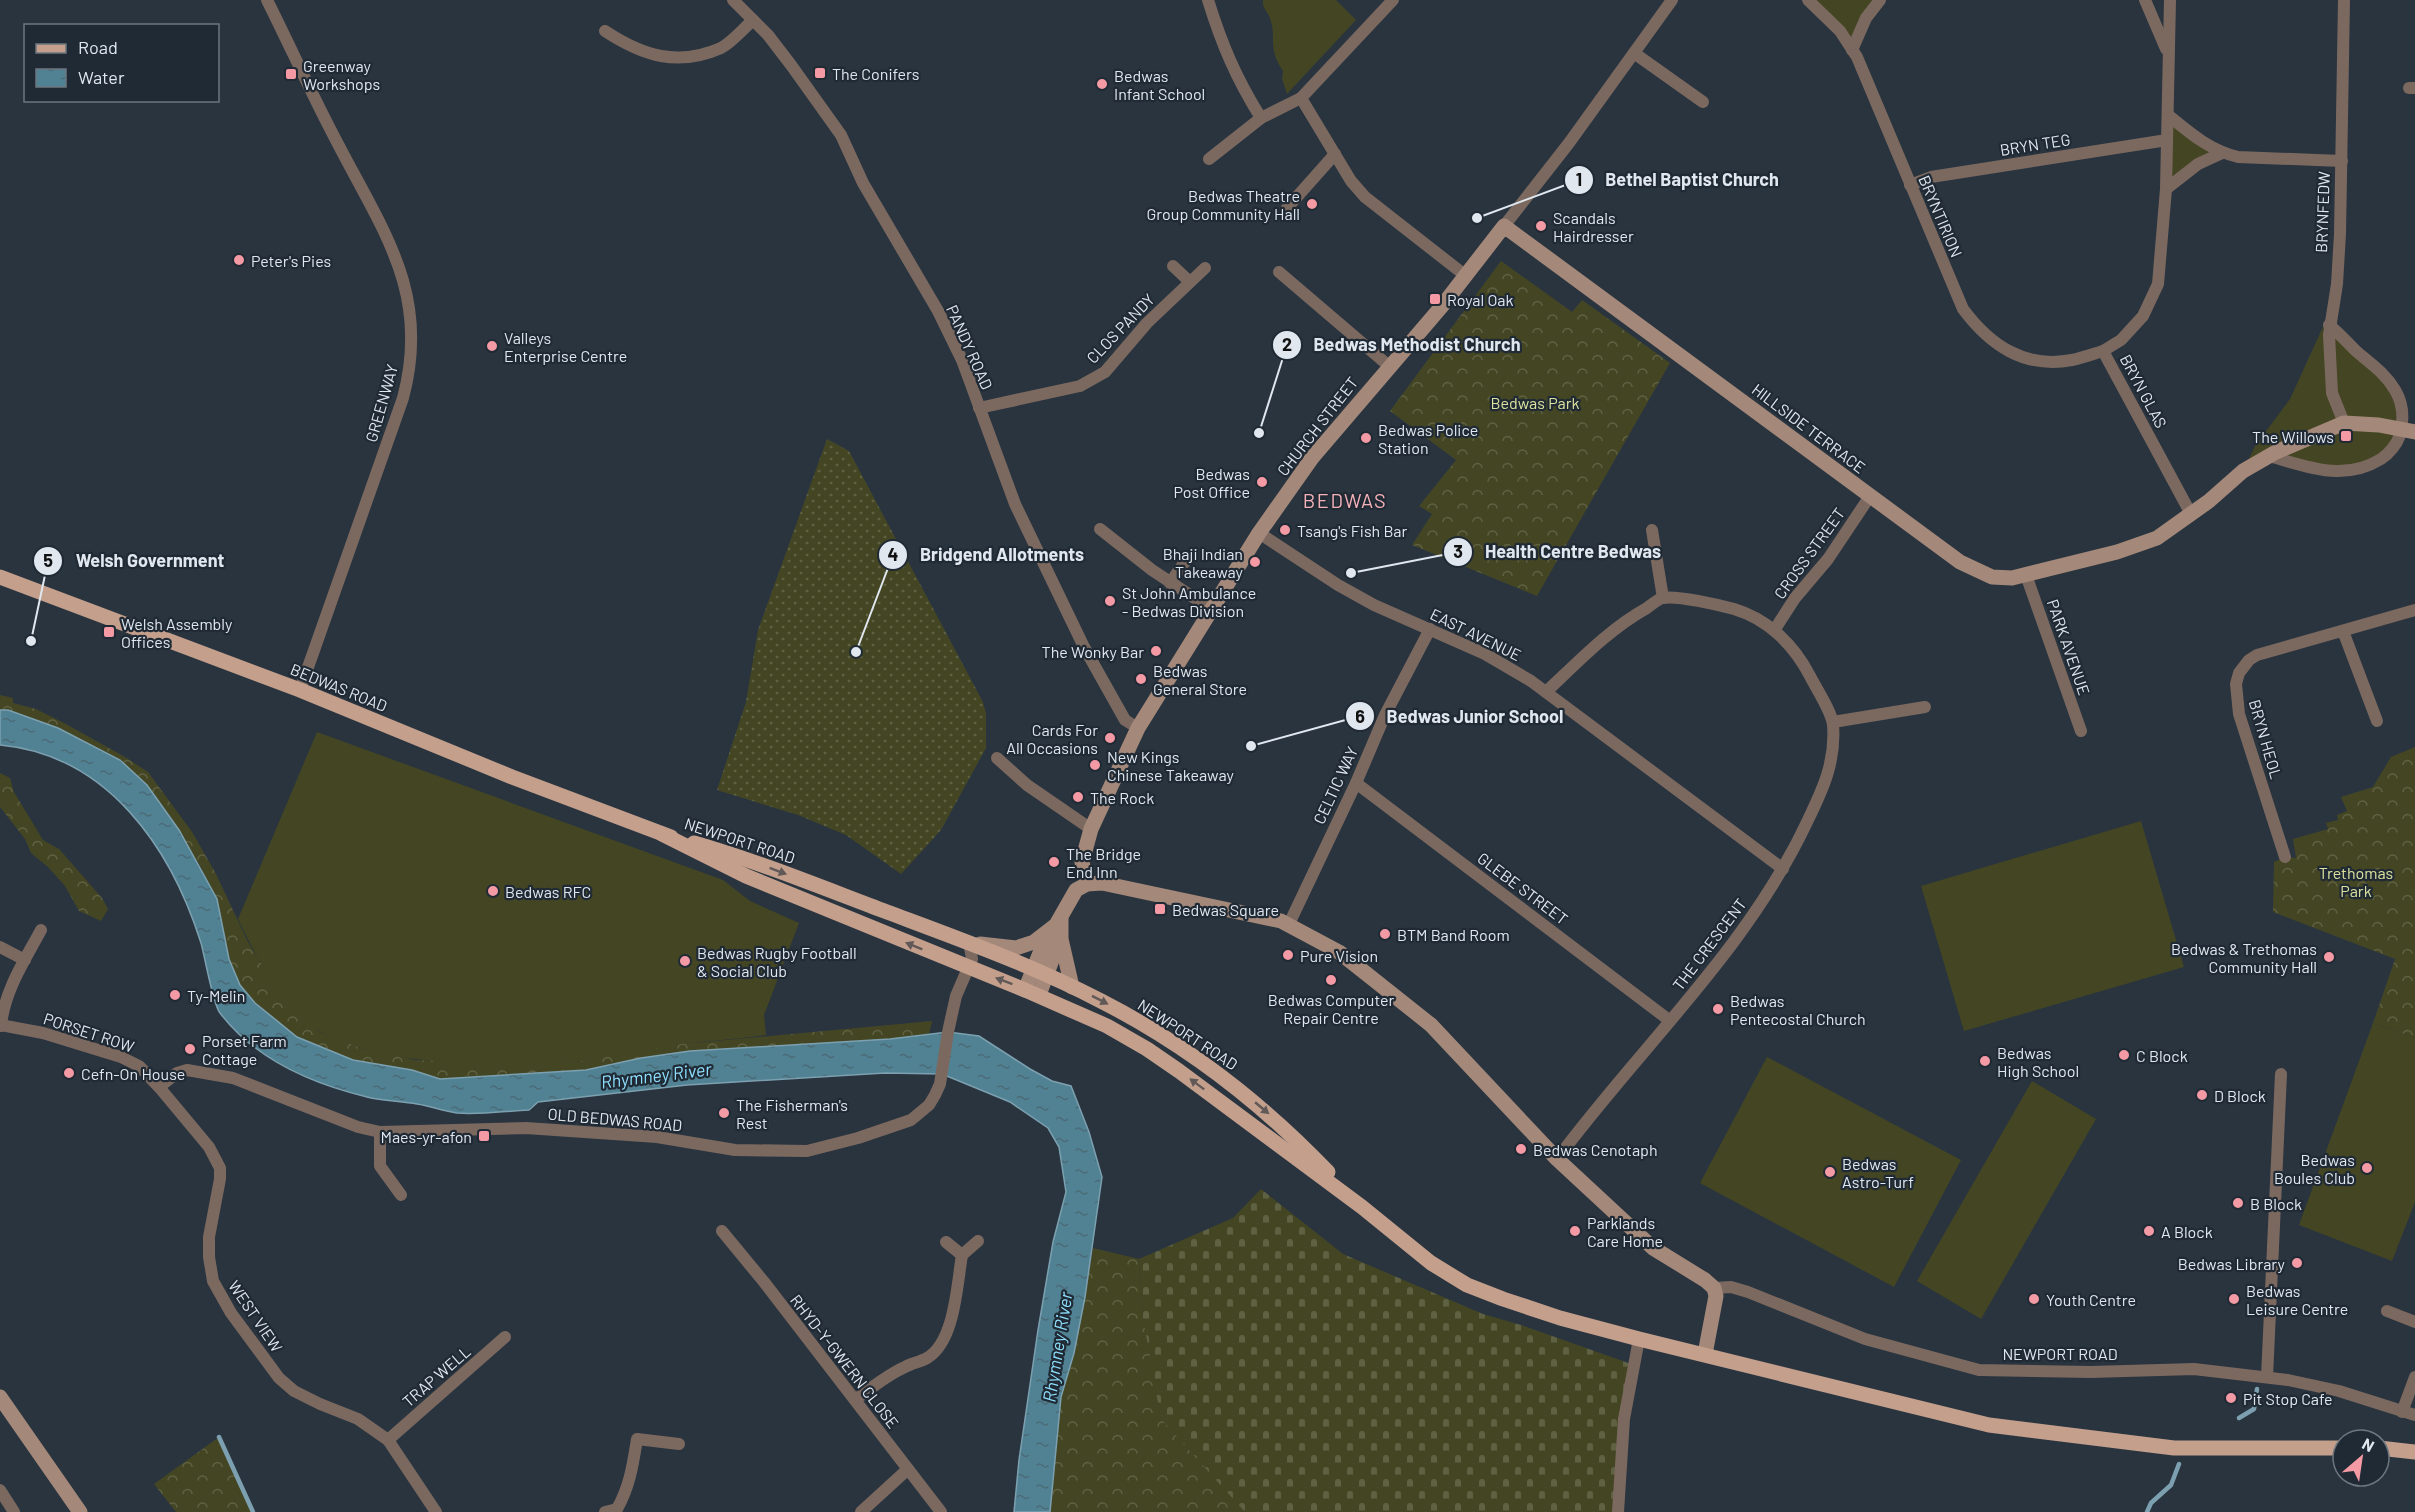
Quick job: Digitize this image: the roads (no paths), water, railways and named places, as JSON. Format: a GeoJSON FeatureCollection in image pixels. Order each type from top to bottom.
{"type":"FeatureCollection","features":[{"type":"Feature","properties":{"kind":"main road","name":"BEDWAS ROAD"},"geometry":{"type":"LineString","coordinates":[[0,577],[300,690],[512,777],[662,834]]}},
{"type":"Feature","properties":{"kind":"main road","name":"NEWPORT ROAD"},"geometry":{"type":"LineString","coordinates":[[662,834],[752,860],[969,942],[1072,987],[1135,1019],[1226,1079],[1290,1133],[1362,1207]]}},
{"type":"Feature","properties":{"kind":"main road","name":"NEWPORT ROAD"},"geometry":{"type":"LineString","coordinates":[[662,834],[746,876],[968,968],[1032,992],[1107,1026],[1147,1049],[1362,1207],[1431,1263],[1467,1285],[1560,1318],[1989,1425],[2174,1448],[2331,1448]]}},
{"type":"Feature","properties":{"kind":"main road"},"geometry":{"type":"LineString","coordinates":[[2391,1449],[2415,1452]]}},
{"type":"Feature","properties":{"kind":"street","name":"GREENWAY"},"geometry":{"type":"LineString","coordinates":[[267,0],[329,128],[396,256],[406,285],[411,333],[409,366],[403,398],[300,690]]}},
{"type":"Feature","properties":{"kind":"street","name":"PANDY ROAD"},"geometry":{"type":"LineString","coordinates":[[733,0],[791,65],[841,135],[863,183],[938,311],[962,360],[1015,504],[1084,647],[1125,720],[1138,728]]}},
{"type":"Feature","properties":{"kind":"street"},"geometry":{"type":"LineString","coordinates":[[1208,0],[1220,39],[1238,82],[1261,118]]}},
{"type":"Feature","properties":{"kind":"street"},"geometry":{"type":"LineString","coordinates":[[1209,159],[1261,118],[1301,98],[1393,0]]}},
{"type":"Feature","properties":{"kind":"street","name":"CHURCH STREET"},"geometry":{"type":"LineString","coordinates":[[1087,884],[1082,862],[1091,830],[1138,728],[1259,533],[1312,458],[1466,276],[1569,143],[1672,0]]}},
{"type":"Feature","properties":{"kind":"street","name":"BRYNTIRION"},"geometry":{"type":"LineString","coordinates":[[1808,0],[1840,31],[1852,50],[1963,309],[1980,331],[2007,350],[2036,361],[2071,360],[2103,351]]}},
{"type":"Feature","properties":{"kind":"street"},"geometry":{"type":"LineString","coordinates":[[1852,50],[1866,18],[1880,0]]}},
{"type":"Feature","properties":{"kind":"street","name":"BRYN GLAS"},"geometry":{"type":"LineString","coordinates":[[2145,0],[2168,56]]}},
{"type":"Feature","properties":{"kind":"street","name":"BRYN GLAS"},"geometry":{"type":"LineString","coordinates":[[2170,0],[2166,189],[2158,284],[2143,316],[2121,340],[2103,351],[2191,514]]}},
{"type":"Feature","properties":{"kind":"street","name":"BRYNFEDW"},"geometry":{"type":"LineString","coordinates":[[2344,0],[2338,274],[2330,325],[2332,393],[2344,423]]}},
{"type":"Feature","properties":{"kind":"street"},"geometry":{"type":"LineString","coordinates":[[605,31],[626,45],[645,53],[680,60],[722,47],[753,20]]}},
{"type":"Feature","properties":{"kind":"street"},"geometry":{"type":"LineString","coordinates":[[1634,53],[1703,102]]}},
{"type":"Feature","properties":{"kind":"street"},"geometry":{"type":"LineString","coordinates":[[1301,98],[1351,181],[1365,196],[1466,276]]}},
{"type":"Feature","properties":{"kind":"street"},"geometry":{"type":"LineString","coordinates":[[2168,115],[2202,143],[2222,153],[2238,157],[2342,161]]}},
{"type":"Feature","properties":{"kind":"street","name":"BRYN TEG"},"geometry":{"type":"LineString","coordinates":[[1910,184],[1931,177],[2167,140]]}},
{"type":"Feature","properties":{"kind":"street"},"geometry":{"type":"LineString","coordinates":[[2166,189],[2198,164],[2222,153]]}},
{"type":"Feature","properties":{"kind":"street"},"geometry":{"type":"LineString","coordinates":[[1287,208],[1335,154]]}},
{"type":"Feature","properties":{"kind":"street","name":"HILLSIDE TERRACE"},"geometry":{"type":"LineString","coordinates":[[1504,226],[1960,562],[1992,578],[2026,575],[2117,552],[2157,538],[2191,514]]}},
{"type":"Feature","properties":{"kind":"street"},"geometry":{"type":"LineString","coordinates":[[1173,266],[1190,282]]}},
{"type":"Feature","properties":{"kind":"street","name":"CLOS PANDY"},"geometry":{"type":"LineString","coordinates":[[979,408],[1080,386],[1105,372],[1147,323],[1205,268]]}},
{"type":"Feature","properties":{"kind":"street"},"geometry":{"type":"LineString","coordinates":[[1279,272],[1389,366]]}},
{"type":"Feature","properties":{"kind":"street"},"geometry":{"type":"LineString","coordinates":[[2330,325],[2381,370],[2396,390],[2408,430]]}},
{"type":"Feature","properties":{"kind":"street"},"geometry":{"type":"LineString","coordinates":[[2191,514],[2243,471],[2269,456],[2344,423],[2408,430]]}},
{"type":"Feature","properties":{"kind":"street"},"geometry":{"type":"LineString","coordinates":[[2269,456],[2324,471],[2353,471],[2366,468],[2385,457],[2408,430]]}},
{"type":"Feature","properties":{"kind":"street","name":"CROSS STREET"},"geometry":{"type":"LineString","coordinates":[[1775,629],[1795,598],[1828,559],[1870,496]]}},
{"type":"Feature","properties":{"kind":"street"},"geometry":{"type":"LineString","coordinates":[[1100,529],[1131,555],[1211,609]]}},
{"type":"Feature","properties":{"kind":"street"},"geometry":{"type":"LineString","coordinates":[[1546,692],[1635,615],[1663,598],[1652,530]]}},
{"type":"Feature","properties":{"kind":"street","name":"EAST AVENUE"},"geometry":{"type":"LineString","coordinates":[[1259,533],[1356,594],[1485,654],[1531,681],[1783,869]]}},
{"type":"Feature","properties":{"kind":"street"},"geometry":{"type":"LineString","coordinates":[[1170,583],[1187,559]]}},
{"type":"Feature","properties":{"kind":"street","name":"PARK AVENUE"},"geometry":{"type":"LineString","coordinates":[[2026,575],[2081,731]]}},
{"type":"Feature","properties":{"kind":"street","name":"THE CRESCENT"},"geometry":{"type":"LineString","coordinates":[[1557,1159],[1721,959],[1783,869],[1828,777],[1833,751],[1833,722],[1805,667],[1775,629],[1749,614],[1705,602],[1663,598]]}},
{"type":"Feature","properties":{"kind":"street","name":"BRYN HEOL"},"geometry":{"type":"LineString","coordinates":[[2285,857],[2239,714],[2236,684],[2243,665],[2257,655],[2415,610]]}},
{"type":"Feature","properties":{"kind":"street","name":"CELTIC WAY"},"geometry":{"type":"LineString","coordinates":[[1289,924],[1356,783],[1385,715],[1430,629]]}},
{"type":"Feature","properties":{"kind":"street"},"geometry":{"type":"LineString","coordinates":[[2343,631],[2377,721]]}},
{"type":"Feature","properties":{"kind":"street"},"geometry":{"type":"LineString","coordinates":[[1833,722],[1925,707]]}},
{"type":"Feature","properties":{"kind":"street"},"geometry":{"type":"LineString","coordinates":[[997,758],[1027,785],[1091,830]]}},
{"type":"Feature","properties":{"kind":"street","name":"GLEBE STREET"},"geometry":{"type":"LineString","coordinates":[[1356,783],[1669,1020]]}},
{"type":"Feature","properties":{"kind":"street"},"geometry":{"type":"LineString","coordinates":[[1032,992],[1072,894],[1087,884],[1111,884],[1289,924],[1339,952],[1431,1024],[1557,1159],[1653,1248],[1714,1288],[1716,1296],[1705,1354]]}},
{"type":"Feature","properties":{"kind":"street"},"geometry":{"type":"LineString","coordinates":[[1,1025],[5,1003],[41,930]]}},
{"type":"Feature","properties":{"kind":"street"},"geometry":{"type":"LineString","coordinates":[[968,968],[972,959],[969,942],[1016,948],[1054,934]]}},
{"type":"Feature","properties":{"kind":"street"},"geometry":{"type":"LineString","coordinates":[[1054,934],[1072,987]]}},
{"type":"Feature","properties":{"kind":"street"},"geometry":{"type":"LineString","coordinates":[[0,947],[25,960]]}},
{"type":"Feature","properties":{"kind":"street","name":"OLD BEDWAS ROAD"},"geometry":{"type":"LineString","coordinates":[[159,1087],[177,1073],[187,1070],[233,1078],[358,1127],[380,1132],[526,1128],[657,1137],[735,1150],[807,1151],[858,1138],[911,1120],[929,1105],[938,1090],[956,996],[968,968]]}},
{"type":"Feature","properties":{"kind":"street","name":"PORSET ROW"},"geometry":{"type":"LineString","coordinates":[[1,1025],[43,1033],[121,1057],[145,1072],[159,1087]]}},
{"type":"Feature","properties":{"kind":"street"},"geometry":{"type":"LineString","coordinates":[[2267,1377],[2281,1074]]}},
{"type":"Feature","properties":{"kind":"street","name":"WEST VIEW"},"geometry":{"type":"LineString","coordinates":[[159,1087],[218,1161],[220,1179],[209,1236],[210,1269],[213,1281],[231,1314],[272,1369],[294,1391],[358,1419],[388,1440]]}},
{"type":"Feature","properties":{"kind":"street"},"geometry":{"type":"LineString","coordinates":[[380,1132],[380,1166],[401,1195]]}},
{"type":"Feature","properties":{"kind":"street","name":"RHYD-Y-GWERN CLOSE"},"geometry":{"type":"LineString","coordinates":[[722,1232],[764,1282],[941,1512]]}},
{"type":"Feature","properties":{"kind":"street"},"geometry":{"type":"LineString","coordinates":[[855,1400],[904,1367],[928,1357],[940,1346],[951,1321],[962,1255],[978,1241]]}},
{"type":"Feature","properties":{"kind":"street"},"geometry":{"type":"LineString","coordinates":[[946,1242],[962,1255]]}},
{"type":"Feature","properties":{"kind":"street","name":"NEWPORT ROAD"},"geometry":{"type":"LineString","coordinates":[[1714,1288],[1731,1287],[1748,1292],[1865,1339],[1979,1370],[2091,1372],[2194,1369],[2267,1377],[2339,1391],[2415,1415]]}},
{"type":"Feature","properties":{"kind":"street"},"geometry":{"type":"LineString","coordinates":[[2387,1311],[2415,1322]]}},
{"type":"Feature","properties":{"kind":"street","name":"TRAP WELL"},"geometry":{"type":"LineString","coordinates":[[388,1440],[506,1337]]}},
{"type":"Feature","properties":{"kind":"street"},"geometry":{"type":"LineString","coordinates":[[1618,1512],[1622,1441],[1639,1339]]}},
{"type":"Feature","properties":{"kind":"street"},"geometry":{"type":"LineString","coordinates":[[2402,1412],[2415,1377]]}},
{"type":"Feature","properties":{"kind":"street"},"geometry":{"type":"LineString","coordinates":[[0,1397],[80,1512]]}},
{"type":"Feature","properties":{"kind":"street"},"geometry":{"type":"LineString","coordinates":[[604,1512],[617,1509],[625,1495],[631,1478],[637,1439],[679,1444]]}},
{"type":"Feature","properties":{"kind":"street"},"geometry":{"type":"LineString","coordinates":[[388,1440],[436,1512]]}},
{"type":"Feature","properties":{"kind":"street"},"geometry":{"type":"LineString","coordinates":[[861,1512],[908,1469]]}},
{"type":"Feature","properties":{"kind":"street"},"geometry":{"type":"LineString","coordinates":[[0,1490],[14,1512]]}},
{"type":"Feature","properties":{"kind":"water","name":"Rhymney River"},"geometry":{"type":"Polygon","coordinates":[[[0,710],[8,710],[58,728],[120,760],[147,785],[179,830],[217,899],[229,959],[240,985],[255,1003],[297,1037],[353,1060],[412,1070],[440,1079],[586,1070],[641,1058],[690,1051],[890,1039],[948,1032],[979,1036],[1052,1081],[1071,1086],[1089,1132],[1102,1177],[1085,1297],[1074,1353],[1061,1397],[1050,1512],[1014,1512],[1019,1460],[1038,1330],[1053,1242],[1066,1192],[1059,1147],[1048,1128],[1010,1102],[942,1074],[885,1073],[687,1085],[538,1102],[529,1110],[475,1114],[457,1113],[417,1104],[373,1098],[326,1085],[286,1067],[250,1044],[220,1013],[212,991],[201,943],[188,908],[172,873],[153,841],[130,812],[103,787],[73,767],[38,752],[0,745],[0,710]]]}},
{"type":"Feature","properties":{"kind":"waterway"},"geometry":{"type":"LineString","coordinates":[[2239,1418],[2254,1409],[2257,1389]]}},
{"type":"Feature","properties":{"kind":"waterway"},"geometry":{"type":"LineString","coordinates":[[219,1437],[253,1512]]}},
{"type":"Feature","properties":{"kind":"waterway"},"geometry":{"type":"LineString","coordinates":[[2147,1512],[2151,1503],[2171,1485],[2179,1464]]}},
{"type":"Feature","properties":{"kind":"place","name":"The Conifers"},"geometry":{"type":"Point","coordinates":[820,73]}},
{"type":"Feature","properties":{"kind":"place","name":"Greenway Workshops"},"geometry":{"type":"Point","coordinates":[291,74]}},
{"type":"Feature","properties":{"kind":"place","name":"Bedwas Infant School"},"geometry":{"type":"Point","coordinates":[1102,84]}},
{"type":"Feature","properties":{"kind":"place","name":"Bedwas Theatre Group Community Hall"},"geometry":{"type":"Point","coordinates":[1312,204]}},
{"type":"Feature","properties":{"kind":"place","name":"Bethel Baptist Church"},"geometry":{"type":"Point","coordinates":[1477,218]}},
{"type":"Feature","properties":{"kind":"place","name":"Scandals Hairdresser"},"geometry":{"type":"Point","coordinates":[1541,226]}},
{"type":"Feature","properties":{"kind":"place","name":"Peter's Pies"},"geometry":{"type":"Point","coordinates":[239,260]}},
{"type":"Feature","properties":{"kind":"place","name":"Royal Oak"},"geometry":{"type":"Point","coordinates":[1435,299]}},
{"type":"Feature","properties":{"kind":"place","name":"Valleys Enterprise Centre"},"geometry":{"type":"Point","coordinates":[492,346]}},
{"type":"Feature","properties":{"kind":"place","name":"Bedwas Methodist Church"},"geometry":{"type":"Point","coordinates":[1259,433]}},
{"type":"Feature","properties":{"kind":"place","name":"The Willows"},"geometry":{"type":"Point","coordinates":[2346,436]}},
{"type":"Feature","properties":{"kind":"place","name":"Bedwas Police Station"},"geometry":{"type":"Point","coordinates":[1366,438]}},
{"type":"Feature","properties":{"kind":"place","name":"Bedwas Post Office"},"geometry":{"type":"Point","coordinates":[1262,482]}},
{"type":"Feature","properties":{"kind":"place","name":"Tsang's Fish Bar"},"geometry":{"type":"Point","coordinates":[1285,530]}},
{"type":"Feature","properties":{"kind":"place","name":"Bhaji Indian Takeaway"},"geometry":{"type":"Point","coordinates":[1255,562]}},
{"type":"Feature","properties":{"kind":"place","name":"Health Centre Bedwas"},"geometry":{"type":"Point","coordinates":[1351,573]}},
{"type":"Feature","properties":{"kind":"place","name":"St John Ambulance - Bedwas Division"},"geometry":{"type":"Point","coordinates":[1110,601]}},
{"type":"Feature","properties":{"kind":"place","name":"Welsh Assembly Offices"},"geometry":{"type":"Point","coordinates":[109,632]}},
{"type":"Feature","properties":{"kind":"place","name":"Welsh Government"},"geometry":{"type":"Point","coordinates":[31,641]}},
{"type":"Feature","properties":{"kind":"place","name":"The Wonky Bar"},"geometry":{"type":"Point","coordinates":[1156,651]}},
{"type":"Feature","properties":{"kind":"place","name":"Bridgend Allotments"},"geometry":{"type":"Point","coordinates":[856,652]}},
{"type":"Feature","properties":{"kind":"place","name":"Bedwas General Store"},"geometry":{"type":"Point","coordinates":[1141,679]}},
{"type":"Feature","properties":{"kind":"place","name":"Cards For All Occasions"},"geometry":{"type":"Point","coordinates":[1110,738]}},
{"type":"Feature","properties":{"kind":"place","name":"Bedwas Junior School"},"geometry":{"type":"Point","coordinates":[1251,746]}},
{"type":"Feature","properties":{"kind":"place","name":"New Kings Chinese Takeaway"},"geometry":{"type":"Point","coordinates":[1095,765]}},
{"type":"Feature","properties":{"kind":"place","name":"The Rock"},"geometry":{"type":"Point","coordinates":[1078,797]}},
{"type":"Feature","properties":{"kind":"place","name":"The Bridge End Inn"},"geometry":{"type":"Point","coordinates":[1054,862]}},
{"type":"Feature","properties":{"kind":"place","name":"Bedwas RFC"},"geometry":{"type":"Point","coordinates":[493,891]}},
{"type":"Feature","properties":{"kind":"place","name":"Bedwas Square"},"geometry":{"type":"Point","coordinates":[1160,909]}},
{"type":"Feature","properties":{"kind":"place","name":"BTM Band Room"},"geometry":{"type":"Point","coordinates":[1385,934]}},
{"type":"Feature","properties":{"kind":"place","name":"Pure Vision"},"geometry":{"type":"Point","coordinates":[1288,955]}},
{"type":"Feature","properties":{"kind":"place","name":"Bedwas & Trethomas Community Hall"},"geometry":{"type":"Point","coordinates":[2329,957]}},
{"type":"Feature","properties":{"kind":"place","name":"Bedwas Rugby Football & Social Club"},"geometry":{"type":"Point","coordinates":[685,961]}},
{"type":"Feature","properties":{"kind":"place","name":"Bedwas Computer Repair Centre"},"geometry":{"type":"Point","coordinates":[1331,980]}},
{"type":"Feature","properties":{"kind":"place","name":"Ty-Melin"},"geometry":{"type":"Point","coordinates":[175,995]}},
{"type":"Feature","properties":{"kind":"place","name":"Bedwas Pentecostal Church"},"geometry":{"type":"Point","coordinates":[1718,1009]}},
{"type":"Feature","properties":{"kind":"place","name":"Porset Farm Cottage"},"geometry":{"type":"Point","coordinates":[190,1049]}},
{"type":"Feature","properties":{"kind":"place","name":"C Block"},"geometry":{"type":"Point","coordinates":[2124,1055]}},
{"type":"Feature","properties":{"kind":"place","name":"Bedwas High School"},"geometry":{"type":"Point","coordinates":[1985,1061]}},
{"type":"Feature","properties":{"kind":"place","name":"Cefn-On House"},"geometry":{"type":"Point","coordinates":[69,1073]}},
{"type":"Feature","properties":{"kind":"place","name":"D Block"},"geometry":{"type":"Point","coordinates":[2202,1095]}},
{"type":"Feature","properties":{"kind":"place","name":"The Fisherman's Rest"},"geometry":{"type":"Point","coordinates":[724,1113]}},
{"type":"Feature","properties":{"kind":"place","name":"Maes-yr-afon"},"geometry":{"type":"Point","coordinates":[484,1136]}},
{"type":"Feature","properties":{"kind":"place","name":"Bedwas Cenotaph"},"geometry":{"type":"Point","coordinates":[1521,1149]}},
{"type":"Feature","properties":{"kind":"place","name":"Bedwas Boules Club"},"geometry":{"type":"Point","coordinates":[2367,1168]}},
{"type":"Feature","properties":{"kind":"place","name":"Bedwas Astro-Turf"},"geometry":{"type":"Point","coordinates":[1830,1172]}},
{"type":"Feature","properties":{"kind":"place","name":"B Block"},"geometry":{"type":"Point","coordinates":[2238,1203]}},
{"type":"Feature","properties":{"kind":"place","name":"Parklands Care Home"},"geometry":{"type":"Point","coordinates":[1575,1231]}},
{"type":"Feature","properties":{"kind":"place","name":"A Block"},"geometry":{"type":"Point","coordinates":[2149,1231]}},
{"type":"Feature","properties":{"kind":"place","name":"Bedwas Library"},"geometry":{"type":"Point","coordinates":[2297,1263]}},
{"type":"Feature","properties":{"kind":"place","name":"Youth Centre"},"geometry":{"type":"Point","coordinates":[2034,1299]}},
{"type":"Feature","properties":{"kind":"place","name":"Bedwas Leisure Centre"},"geometry":{"type":"Point","coordinates":[2234,1299]}},
{"type":"Feature","properties":{"kind":"place","name":"Pit Stop Cafe"},"geometry":{"type":"Point","coordinates":[2231,1398]}},
{"type":"Feature","properties":{"kind":"district","name":"BEDWAS"},"geometry":{"type":"Point","coordinates":[1345,500]}},
{"type":"Feature","properties":{"kind":"park label","name":"Bedwas Park"},"geometry":{"type":"Point","coordinates":[1535,402]}},
{"type":"Feature","properties":{"kind":"park label","name":"Trethomas Park"},"geometry":{"type":"Point","coordinates":[2356,881]}}]}
